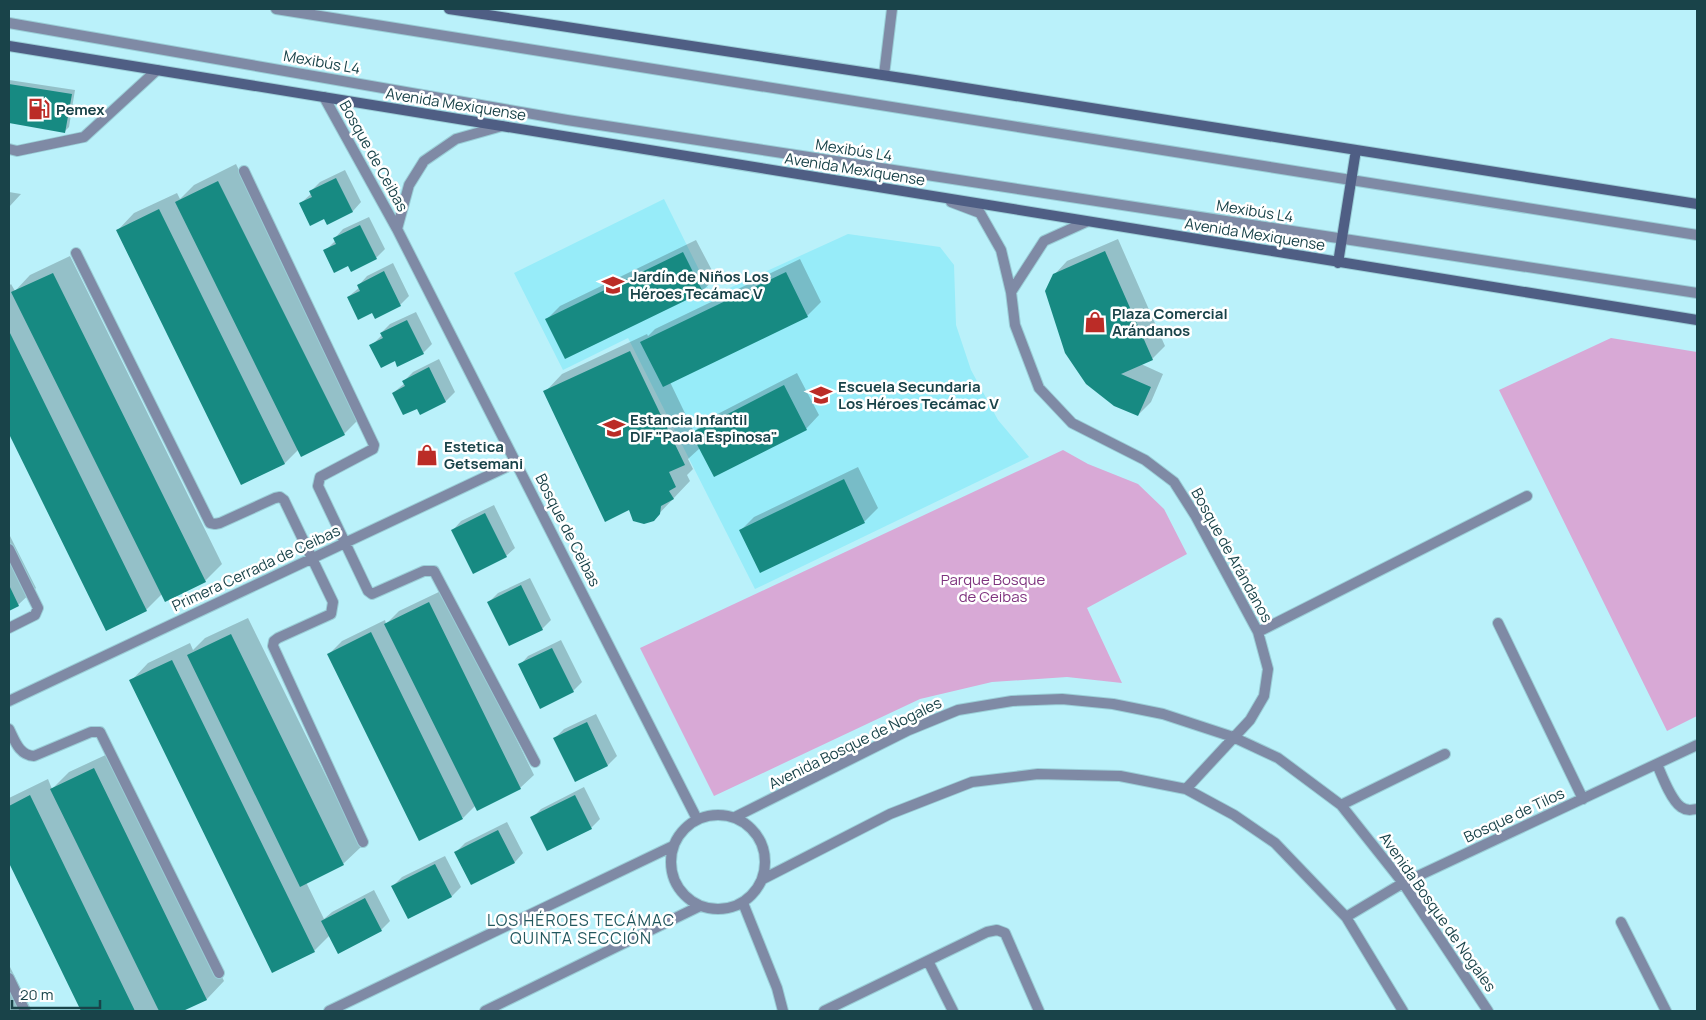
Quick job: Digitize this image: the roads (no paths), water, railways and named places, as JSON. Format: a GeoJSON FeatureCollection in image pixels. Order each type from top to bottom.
{"type":"FeatureCollection","features":[{"type":"Feature","properties":{"kind":"main road"},"geometry":{"type":"LineString","coordinates":[[449,9],[1697,204]]}},
{"type":"Feature","properties":{"kind":"main road","name":"Avenida Mexiquense"},"geometry":{"type":"LineString","coordinates":[[9,46],[1697,320]]}},
{"type":"Feature","properties":{"kind":"main road"},"geometry":{"type":"LineString","coordinates":[[1338,263],[1356,150]]}},
{"type":"Feature","properties":{"kind":"street"},"geometry":{"type":"LineString","coordinates":[[276,9],[1697,235]]}},
{"type":"Feature","properties":{"kind":"street"},"geometry":{"type":"LineString","coordinates":[[884,76],[892,9]]}},
{"type":"Feature","properties":{"kind":"street","name":"Mexibús L4"},"geometry":{"type":"LineString","coordinates":[[9,23],[567,120],[1697,293]]}},
{"type":"Feature","properties":{"kind":"street"},"geometry":{"type":"LineString","coordinates":[[9,149],[17,150],[84,136],[157,70]]}},
{"type":"Feature","properties":{"kind":"street","name":"Bosque de Ceibas"},"geometry":{"type":"LineString","coordinates":[[324,97],[397,229],[698,819]]}},
{"type":"Feature","properties":{"kind":"street","name":"Bosque de Ceibas"},"geometry":{"type":"LineString","coordinates":[[397,229],[409,185],[424,161],[456,139],[502,126]]}},
{"type":"Feature","properties":{"kind":"street"},"geometry":{"type":"LineString","coordinates":[[244,171],[374,444],[373,449],[320,476],[318,481],[318,486],[344,543],[368,591],[372,594],[424,572],[434,572],[534,762]]}},
{"type":"Feature","properties":{"kind":"street","name":"Bosque de Arándanos"},"geometry":{"type":"LineString","coordinates":[[944,198],[980,212],[1001,250],[1011,292],[1015,325],[1039,388],[1072,423],[1145,460],[1174,482],[1195,515],[1258,632],[1268,669],[1264,696],[1250,720],[1186,789]]}},
{"type":"Feature","properties":{"kind":"street"},"geometry":{"type":"LineString","coordinates":[[1011,292],[1044,241],[1086,222]]}},
{"type":"Feature","properties":{"kind":"street"},"geometry":{"type":"LineString","coordinates":[[76,253],[210,522],[220,524],[280,497],[284,500],[333,602],[331,614],[278,638],[274,641],[273,646],[363,842]]}},
{"type":"Feature","properties":{"kind":"street","name":"Primera Cerrada de Ceibas"},"geometry":{"type":"LineString","coordinates":[[9,701],[517,462]]}},
{"type":"Feature","properties":{"kind":"street"},"geometry":{"type":"LineString","coordinates":[[1258,632],[1527,496]]}},
{"type":"Feature","properties":{"kind":"street"},"geometry":{"type":"LineString","coordinates":[[9,549],[38,608],[35,615],[9,628]]}},
{"type":"Feature","properties":{"kind":"street"},"geometry":{"type":"LineString","coordinates":[[1498,623],[1583,799]]}},
{"type":"Feature","properties":{"kind":"street","name":"Avenida Bosque de Nogales"},"geometry":{"type":"LineString","coordinates":[[735,818],[909,730],[958,710],[1012,701],[1062,699],[1113,704],[1163,714],[1233,737],[1278,758],[1341,805],[1403,883],[1488,1011]]}},
{"type":"Feature","properties":{"kind":"street"},"geometry":{"type":"LineString","coordinates":[[9,729],[22,753],[27,756],[34,756],[91,732],[100,732],[219,973]]}},
{"type":"Feature","properties":{"kind":"street","name":"Bosque de Tilos"},"geometry":{"type":"LineString","coordinates":[[1346,917],[1403,883],[1697,745]]}},
{"type":"Feature","properties":{"kind":"street"},"geometry":{"type":"LineString","coordinates":[[1341,805],[1445,754]]}},
{"type":"Feature","properties":{"kind":"street"},"geometry":{"type":"LineString","coordinates":[[1657,764],[1667,786],[1680,806],[1689,810],[1697,809]]}},
{"type":"Feature","properties":{"kind":"street"},"geometry":{"type":"LineString","coordinates":[[763,879],[890,814],[972,782],[1038,774],[1120,776],[1186,789],[1234,815],[1275,843],[1346,917],[1403,1011]]}},
{"type":"Feature","properties":{"kind":"street"},"geometry":{"type":"LineString","coordinates":[[716,814],[735,818],[751,827],[762,842],[766,861],[763,879],[755,893],[743,903],[722,910],[700,906],[680,892],[671,870],[673,846],[682,830],[698,819],[716,814]]}},
{"type":"Feature","properties":{"kind":"street"},"geometry":{"type":"LineString","coordinates":[[329,1011],[673,846]]}},
{"type":"Feature","properties":{"kind":"street"},"geometry":{"type":"LineString","coordinates":[[743,903],[777,988],[783,1011]]}},
{"type":"Feature","properties":{"kind":"street"},"geometry":{"type":"LineString","coordinates":[[485,1011],[700,906]]}},
{"type":"Feature","properties":{"kind":"street"},"geometry":{"type":"LineString","coordinates":[[1621,922],[1666,1011]]}},
{"type":"Feature","properties":{"kind":"street"},"geometry":{"type":"LineString","coordinates":[[824,1011],[987,932],[997,930],[1005,933],[1039,1011]]}},
{"type":"Feature","properties":{"kind":"street"},"geometry":{"type":"LineString","coordinates":[[928,961],[953,1011]]}},
{"type":"Feature","properties":{"kind":"street"},"geometry":{"type":"LineString","coordinates":[[9,978],[25,1011]]}},
{"type":"Feature","properties":{"kind":"place","name":"Pemex"},"geometry":{"type":"Point","coordinates":[39,109]}},
{"type":"Feature","properties":{"kind":"place","name":"Jardín de Niños Los Héroes Tecámac V"},"geometry":{"type":"Point","coordinates":[613,285]}},
{"type":"Feature","properties":{"kind":"place","name":"Plaza Comercial Arándanos"},"geometry":{"type":"Point","coordinates":[1095,322]}},
{"type":"Feature","properties":{"kind":"place","name":"Escuela Secundaria Los Héroes Tecámac V"},"geometry":{"type":"Point","coordinates":[821,395]}},
{"type":"Feature","properties":{"kind":"place","name":"Estancia Infantil DIF \"Paola Espinosa\""},"geometry":{"type":"Point","coordinates":[614,428]}},
{"type":"Feature","properties":{"kind":"place","name":"Estetica Getsemani"},"geometry":{"type":"Point","coordinates":[427,455]}},
{"type":"Feature","properties":{"kind":"district","name":"LOS HÉROES TECÁMAC QUINTA SECCIÓN"},"geometry":{"type":"Point","coordinates":[581,929]}},
{"type":"Feature","properties":{"kind":"park label","name":"Parque Bosque de Ceibas"},"geometry":{"type":"Point","coordinates":[993,588]}}]}
